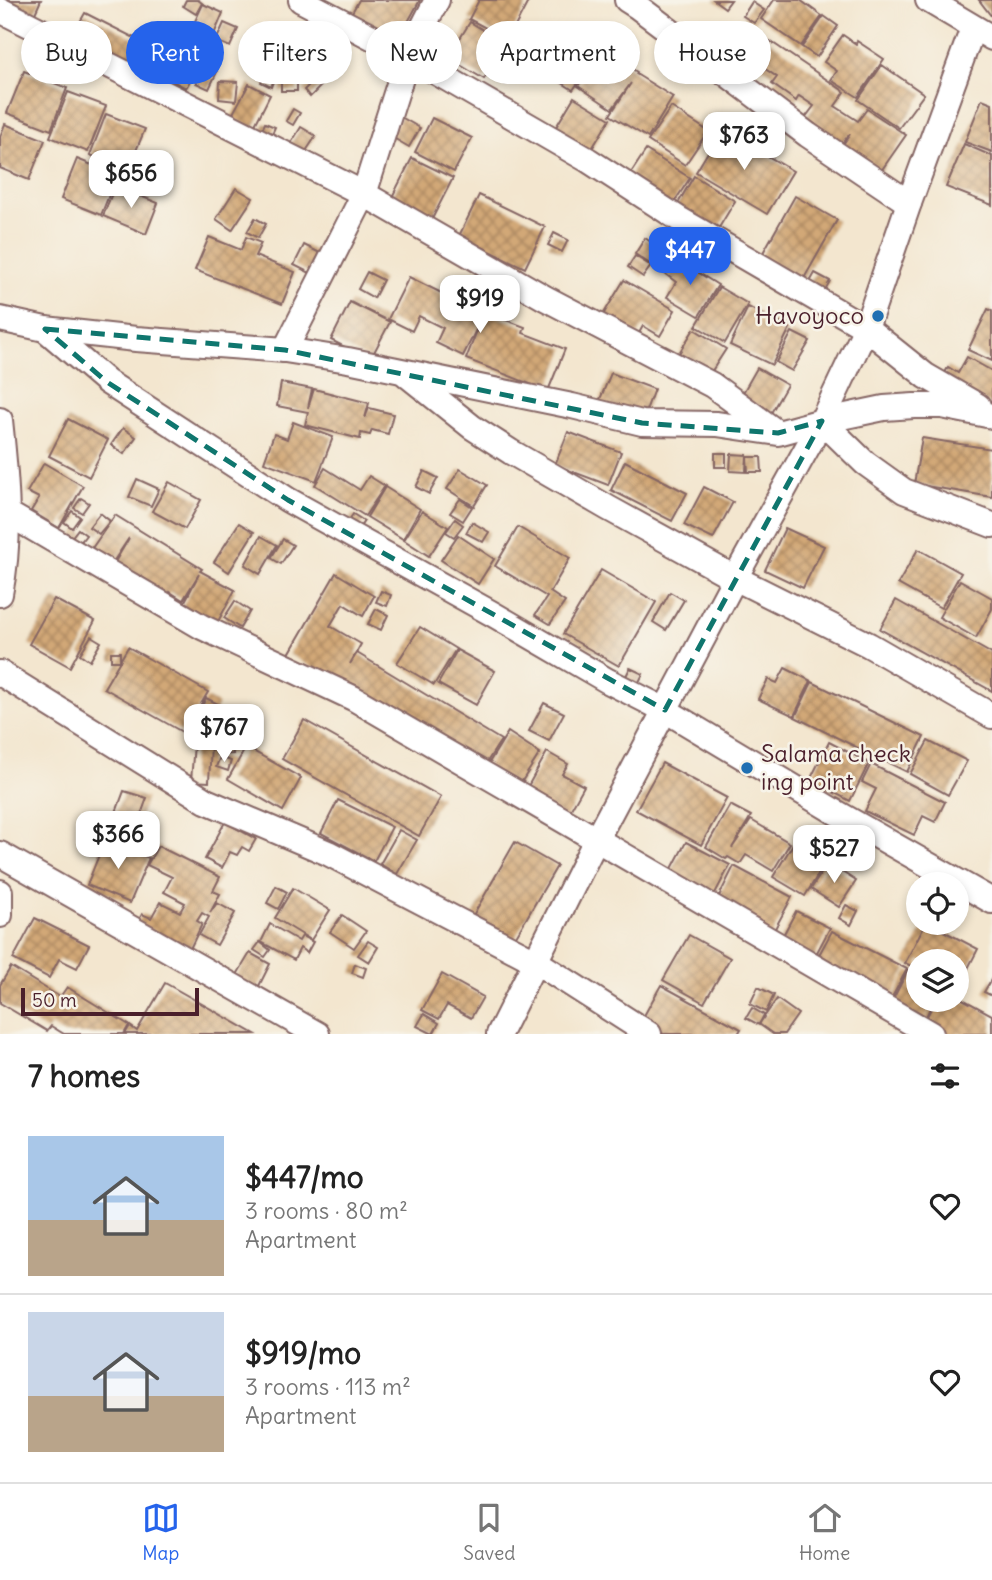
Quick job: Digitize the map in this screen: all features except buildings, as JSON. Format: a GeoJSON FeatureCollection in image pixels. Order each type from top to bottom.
{"type":"FeatureCollection","features":[{"type":"Feature","properties":{"kind":"street"},"geometry":{"type":"LineString","coordinates":[[301,0],[366,34]]}},
{"type":"Feature","properties":{"kind":"street"},"geometry":{"type":"LineString","coordinates":[[426,21],[437,0]]}},
{"type":"Feature","properties":{"kind":"street"},"geometry":{"type":"LineString","coordinates":[[627,0],[639,6],[808,135],[909,203]]}},
{"type":"Feature","properties":{"kind":"street"},"geometry":{"type":"LineString","coordinates":[[499,1034],[596,840],[822,421],[866,328],[909,203],[982,33],[928,0]]}},
{"type":"Feature","properties":{"kind":"street"},"geometry":{"type":"LineString","coordinates":[[0,10],[364,194],[545,298],[712,385],[778,433]]}},
{"type":"Feature","properties":{"kind":"street"},"geometry":{"type":"LineString","coordinates":[[285,350],[364,194],[399,84]]}},
{"type":"Feature","properties":{"kind":"street"},"geometry":{"type":"LineString","coordinates":[[456,84],[866,328],[926,376],[992,415]]}},
{"type":"Feature","properties":{"kind":"street"},"geometry":{"type":"LineString","coordinates":[[0,319],[45,329],[136,339],[285,350],[402,371],[642,423],[717,425],[778,433],[884,408],[942,406],[992,415]]}},
{"type":"Feature","properties":{"kind":"street"},"geometry":{"type":"LineString","coordinates":[[45,329],[107,382],[288,500],[608,681],[665,710],[832,810],[992,901]]}},
{"type":"Feature","properties":{"kind":"street"},"geometry":{"type":"LineString","coordinates":[[402,371],[472,427],[511,452],[735,578],[869,645],[992,716]]}},
{"type":"Feature","properties":{"kind":"street"},"geometry":{"type":"LineString","coordinates":[[0,420],[7,513],[4,574],[0,594]]}},
{"type":"Feature","properties":{"kind":"street"},"geometry":{"type":"LineString","coordinates":[[822,421],[865,463],[904,491],[992,525]]}},
{"type":"Feature","properties":{"kind":"street"},"geometry":{"type":"LineString","coordinates":[[7,513],[202,627],[352,698],[931,1034]]}},
{"type":"Feature","properties":{"kind":"street"},"geometry":{"type":"LineString","coordinates":[[0,673],[206,801],[328,853],[535,961],[649,1034]]}},
{"type":"Feature","properties":{"kind":"street"},"geometry":{"type":"LineString","coordinates":[[0,854],[317,1034]]}},
{"type":"Feature","properties":{"kind":"street"},"geometry":{"type":"LineString","coordinates":[[0,892],[0,915]]}},
{"type":"Feature","properties":{"kind":"highlighted area"},"geometry":{"type":"Polygon","coordinates":[[[45,329],[285,350],[642,423],[778,433],[822,421],[665,710],[288,500],[107,382],[45,329]]]}},
{"type":"Feature","properties":{"kind":"place","name":"Havoyoco"},"geometry":{"type":"Point","coordinates":[878,316]}},
{"type":"Feature","properties":{"kind":"place","name":"Salama check ing point"},"geometry":{"type":"Point","coordinates":[747,768]}}]}
